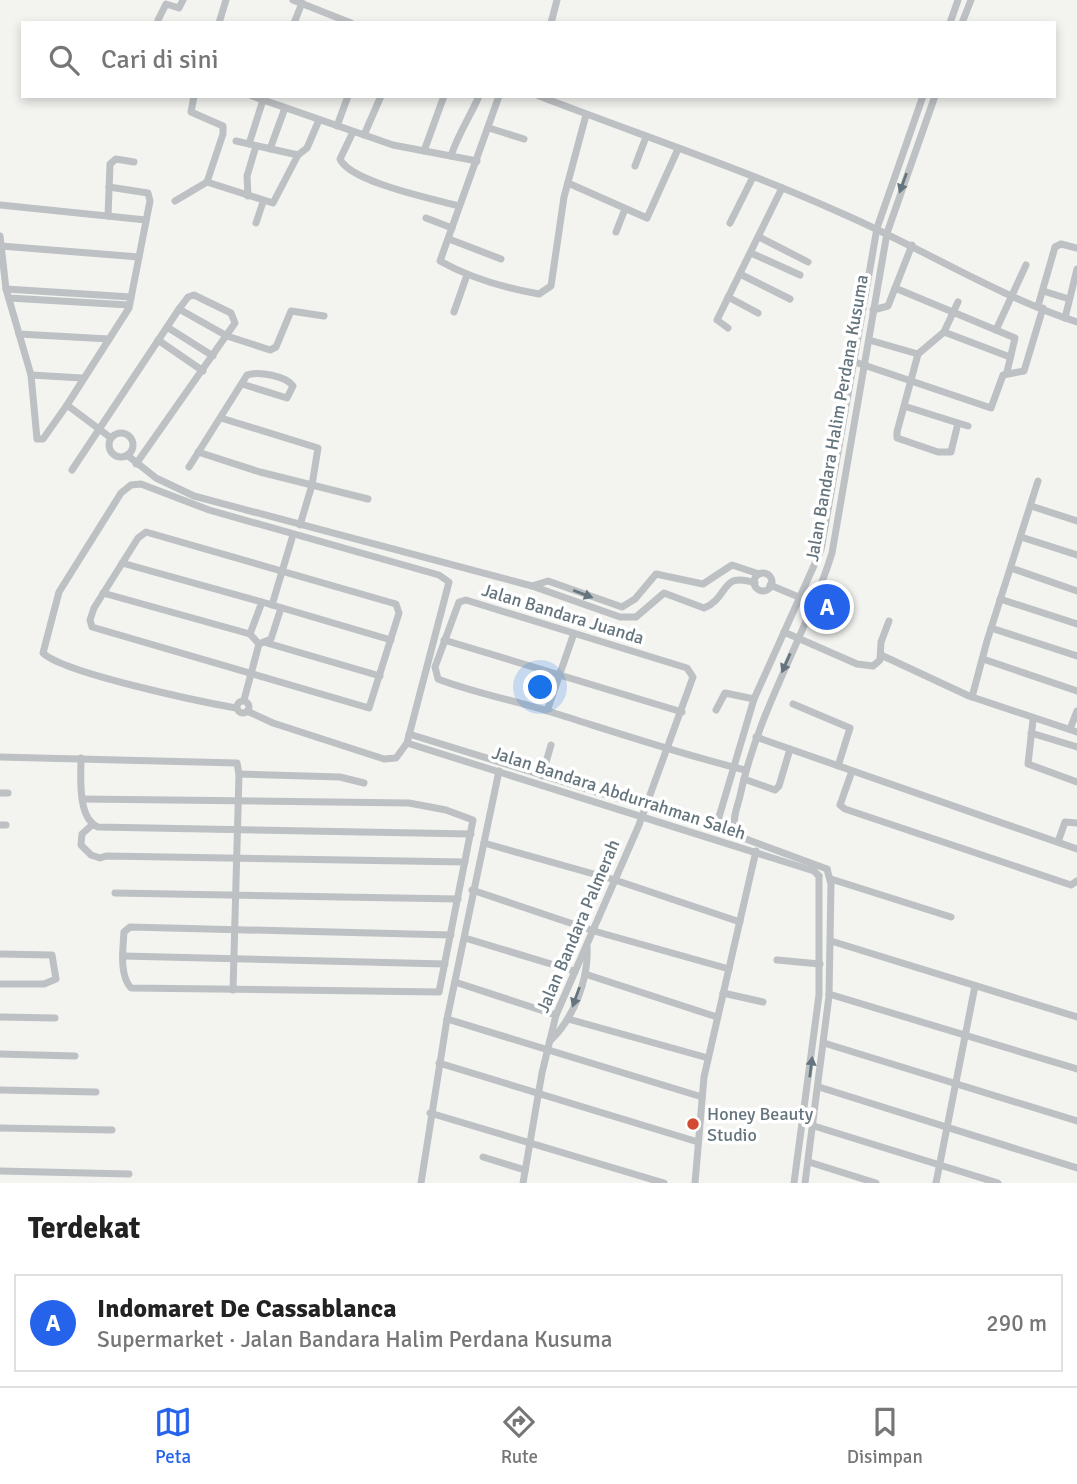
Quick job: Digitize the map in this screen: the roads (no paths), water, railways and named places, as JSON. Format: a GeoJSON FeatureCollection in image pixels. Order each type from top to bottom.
{"type":"FeatureCollection","features":[{"type":"Feature","properties":{"kind":"street"},"geometry":{"type":"LineString","coordinates":[[158,20],[166,4],[180,8],[183,0]]}},
{"type":"Feature","properties":{"kind":"street"},"geometry":{"type":"LineString","coordinates":[[220,21],[226,0]]}},
{"type":"Feature","properties":{"kind":"street"},"geometry":{"type":"LineString","coordinates":[[293,0],[346,21]]}},
{"type":"Feature","properties":{"kind":"street"},"geometry":{"type":"LineString","coordinates":[[552,21],[557,0]]}},
{"type":"Feature","properties":{"kind":"street"},"geometry":{"type":"LineString","coordinates":[[951,21],[958,0]]}},
{"type":"Feature","properties":{"kind":"street"},"geometry":{"type":"LineString","coordinates":[[963,21],[971,0]]}},
{"type":"Feature","properties":{"kind":"street"},"geometry":{"type":"LineString","coordinates":[[295,21],[302,4]]}},
{"type":"Feature","properties":{"kind":"street"},"geometry":{"type":"LineString","coordinates":[[175,201],[207,182],[218,154],[223,126],[191,113],[194,98]]}},
{"type":"Feature","properties":{"kind":"street"},"geometry":{"type":"LineString","coordinates":[[258,98],[277,100],[285,108],[353,132],[424,151],[478,161]]}},
{"type":"Feature","properties":{"kind":"street"},"geometry":{"type":"LineString","coordinates":[[337,126],[347,98]]}},
{"type":"Feature","properties":{"kind":"street"},"geometry":{"type":"LineString","coordinates":[[364,135],[380,98]]}},
{"type":"Feature","properties":{"kind":"street"},"geometry":{"type":"LineString","coordinates":[[424,151],[443,98]]}},
{"type":"Feature","properties":{"kind":"street"},"geometry":{"type":"LineString","coordinates":[[451,156],[461,128],[470,116],[477,98]]}},
{"type":"Feature","properties":{"kind":"street"},"geometry":{"type":"LineString","coordinates":[[498,98],[440,261],[467,275],[523,291],[546,292],[551,286],[568,183],[586,115]]}},
{"type":"Feature","properties":{"kind":"street"},"geometry":{"type":"LineString","coordinates":[[544,98],[782,188],[1041,301],[1077,322]]}},
{"type":"Feature","properties":{"kind":"street","name":"Jalan Bandara Halim Perdana Kusuma"},"geometry":{"type":"LineString","coordinates":[[721,814],[754,699],[821,550],[877,228],[922,98]]}},
{"type":"Feature","properties":{"kind":"street","name":"Jalan Bandara Halim Perdana Kusuma"},"geometry":{"type":"LineString","coordinates":[[734,822],[745,770],[756,737],[832,553],[887,233],[934,98]]}},
{"type":"Feature","properties":{"kind":"street"},"geometry":{"type":"LineString","coordinates":[[248,195],[247,178],[263,100]]}},
{"type":"Feature","properties":{"kind":"street"},"geometry":{"type":"LineString","coordinates":[[270,149],[285,108]]}},
{"type":"Feature","properties":{"kind":"street"},"geometry":{"type":"LineString","coordinates":[[207,182],[273,203],[298,155],[307,148],[319,120]]}},
{"type":"Feature","properties":{"kind":"street"},"geometry":{"type":"LineString","coordinates":[[489,128],[524,139]]}},
{"type":"Feature","properties":{"kind":"street"},"geometry":{"type":"LineString","coordinates":[[353,132],[340,159],[346,169],[385,185],[459,206]]}},
{"type":"Feature","properties":{"kind":"street"},"geometry":{"type":"LineString","coordinates":[[635,166],[646,137]]}},
{"type":"Feature","properties":{"kind":"street"},"geometry":{"type":"LineString","coordinates":[[236,141],[298,155]]}},
{"type":"Feature","properties":{"kind":"street"},"geometry":{"type":"LineString","coordinates":[[568,183],[644,218],[650,215],[678,149]]}},
{"type":"Feature","properties":{"kind":"street"},"geometry":{"type":"LineString","coordinates":[[903,150],[914,154]]}},
{"type":"Feature","properties":{"kind":"street"},"geometry":{"type":"LineString","coordinates":[[108,216],[113,161],[134,162]]}},
{"type":"Feature","properties":{"kind":"street"},"geometry":{"type":"LineString","coordinates":[[730,223],[753,177]]}},
{"type":"Feature","properties":{"kind":"street"},"geometry":{"type":"LineString","coordinates":[[0,236],[6,289],[31,374],[37,439],[43,439],[109,339],[130,301],[149,193],[109,187]]}},
{"type":"Feature","properties":{"kind":"street"},"geometry":{"type":"LineString","coordinates":[[728,328],[717,320],[782,188]]}},
{"type":"Feature","properties":{"kind":"street"},"geometry":{"type":"LineString","coordinates":[[256,223],[263,202]]}},
{"type":"Feature","properties":{"kind":"street"},"geometry":{"type":"LineString","coordinates":[[0,205],[146,220]]}},
{"type":"Feature","properties":{"kind":"street"},"geometry":{"type":"LineString","coordinates":[[616,232],[625,209]]}},
{"type":"Feature","properties":{"kind":"street"},"geometry":{"type":"LineString","coordinates":[[426,218],[452,228]]}},
{"type":"Feature","properties":{"kind":"street"},"geometry":{"type":"LineString","coordinates":[[759,237],[808,262]]}},
{"type":"Feature","properties":{"kind":"street"},"geometry":{"type":"LineString","coordinates":[[449,239],[501,259]]}},
{"type":"Feature","properties":{"kind":"street"},"geometry":{"type":"LineString","coordinates":[[873,310],[888,306],[912,245]]}},
{"type":"Feature","properties":{"kind":"street"},"geometry":{"type":"LineString","coordinates":[[1006,372],[1024,371],[1056,245],[1077,248]]}},
{"type":"Feature","properties":{"kind":"street"},"geometry":{"type":"LineString","coordinates":[[1,246],[139,257]]}},
{"type":"Feature","properties":{"kind":"street"},"geometry":{"type":"LineString","coordinates":[[751,253],[800,275]]}},
{"type":"Feature","properties":{"kind":"street"},"geometry":{"type":"LineString","coordinates":[[996,330],[1026,265]]}},
{"type":"Feature","properties":{"kind":"street"},"geometry":{"type":"LineString","coordinates":[[1065,313],[1077,269]]}},
{"type":"Feature","properties":{"kind":"street"},"geometry":{"type":"LineString","coordinates":[[740,274],[790,299]]}},
{"type":"Feature","properties":{"kind":"street"},"geometry":{"type":"LineString","coordinates":[[454,312],[467,275]]}},
{"type":"Feature","properties":{"kind":"street"},"geometry":{"type":"LineString","coordinates":[[855,362],[991,408],[1006,372],[1015,338],[895,288]]}},
{"type":"Feature","properties":{"kind":"street"},"geometry":{"type":"LineString","coordinates":[[6,289],[66,298]]}},
{"type":"Feature","properties":{"kind":"street"},"geometry":{"type":"LineString","coordinates":[[72,470],[179,309],[189,295],[194,295],[231,313],[235,323],[136,464]]}},
{"type":"Feature","properties":{"kind":"street"},"geometry":{"type":"LineString","coordinates":[[9,298],[130,301]]}},
{"type":"Feature","properties":{"kind":"street"},"geometry":{"type":"LineString","coordinates":[[728,298],[758,313]]}},
{"type":"Feature","properties":{"kind":"street"},"geometry":{"type":"LineString","coordinates":[[1041,301],[1069,299]]}},
{"type":"Feature","properties":{"kind":"street"},"geometry":{"type":"LineString","coordinates":[[958,302],[944,332],[918,355],[896,435],[900,441],[948,454],[952,451],[958,423]]}},
{"type":"Feature","properties":{"kind":"street"},"geometry":{"type":"LineString","coordinates":[[179,309],[227,336],[272,350],[291,311],[324,316]]}},
{"type":"Feature","properties":{"kind":"street"},"geometry":{"type":"LineString","coordinates":[[167,327],[213,356]]}},
{"type":"Feature","properties":{"kind":"street"},"geometry":{"type":"LineString","coordinates":[[944,332],[1010,357]]}},
{"type":"Feature","properties":{"kind":"street"},"geometry":{"type":"LineString","coordinates":[[19,334],[109,339]]}},
{"type":"Feature","properties":{"kind":"street"},"geometry":{"type":"LineString","coordinates":[[158,340],[203,370]]}},
{"type":"Feature","properties":{"kind":"street"},"geometry":{"type":"LineString","coordinates":[[869,340],[918,355]]}},
{"type":"Feature","properties":{"kind":"street"},"geometry":{"type":"LineString","coordinates":[[189,467],[247,375],[256,373],[286,380],[293,386],[287,398],[242,384]]}},
{"type":"Feature","properties":{"kind":"street"},"geometry":{"type":"LineString","coordinates":[[31,374],[82,378]]}},
{"type":"Feature","properties":{"kind":"street"},"geometry":{"type":"LineString","coordinates":[[66,405],[111,438]]}},
{"type":"Feature","properties":{"kind":"street"},"geometry":{"type":"LineString","coordinates":[[904,406],[968,426]]}},
{"type":"Feature","properties":{"kind":"street"},"geometry":{"type":"LineString","coordinates":[[221,418],[316,447],[318,455],[312,485],[300,525]]}},
{"type":"Feature","properties":{"kind":"street"},"geometry":{"type":"LineString","coordinates":[[117,433],[128,436],[132,445],[127,455],[112,453],[109,445],[111,438],[117,433]]}},
{"type":"Feature","properties":{"kind":"street"},"geometry":{"type":"LineString","coordinates":[[198,452],[368,499]]}},
{"type":"Feature","properties":{"kind":"street"},"geometry":{"type":"LineString","coordinates":[[127,455],[156,478],[194,496],[532,586],[620,617],[636,617],[664,593],[666,578]]}},
{"type":"Feature","properties":{"kind":"street"},"geometry":{"type":"LineString","coordinates":[[971,697],[1038,481]]}},
{"type":"Feature","properties":{"kind":"street"},"geometry":{"type":"LineString","coordinates":[[141,484],[179,501],[439,575],[449,582],[407,743],[396,758],[384,759],[273,723],[247,711],[242,713],[236,708],[130,684],[45,656],[43,648],[50,617],[64,583],[121,493],[131,485],[141,484]]}},
{"type":"Feature","properties":{"kind":"street"},"geometry":{"type":"LineString","coordinates":[[1031,506],[1077,521]]}},
{"type":"Feature","properties":{"kind":"street"},"geometry":{"type":"LineString","coordinates":[[151,532],[283,570],[396,604],[400,610],[372,704],[367,709],[95,629],[90,620],[103,593],[141,534],[151,532]]}},
{"type":"Feature","properties":{"kind":"street"},"geometry":{"type":"LineString","coordinates":[[272,606],[293,535]]}},
{"type":"Feature","properties":{"kind":"street"},"geometry":{"type":"LineString","coordinates":[[1021,537],[1077,555]]}},
{"type":"Feature","properties":{"kind":"street"},"geometry":{"type":"LineString","coordinates":[[122,563],[391,640]]}},
{"type":"Feature","properties":{"kind":"street"},"geometry":{"type":"LineString","coordinates":[[620,617],[622,607],[635,599],[653,575],[660,574],[666,578],[703,584],[732,565],[759,574],[769,573],[770,584]]}},
{"type":"Feature","properties":{"kind":"street"},"geometry":{"type":"LineString","coordinates":[[1011,568],[1077,591]]}},
{"type":"Feature","properties":{"kind":"street"},"geometry":{"type":"LineString","coordinates":[[755,583],[759,574]]}},
{"type":"Feature","properties":{"kind":"street"},"geometry":{"type":"LineString","coordinates":[[664,593],[704,608],[717,599],[734,579],[740,577],[755,583],[760,592],[770,584]]}},
{"type":"Feature","properties":{"kind":"street"},"geometry":{"type":"LineString","coordinates":[[532,586],[548,581],[622,607]]}},
{"type":"Feature","properties":{"kind":"street"},"geometry":{"type":"LineString","coordinates":[[770,584],[813,603]]}},
{"type":"Feature","properties":{"kind":"street"},"geometry":{"type":"LineString","coordinates":[[103,593],[250,634],[263,643],[380,676]]}},
{"type":"Feature","properties":{"kind":"street"},"geometry":{"type":"LineString","coordinates":[[1000,599],[1077,624]]}},
{"type":"Feature","properties":{"kind":"street","name":"Jalan Bandara Juanda"},"geometry":{"type":"LineString","coordinates":[[646,808],[670,747],[693,677],[687,668],[573,636],[462,600],[435,667],[436,678],[670,747],[745,770]]}},
{"type":"Feature","properties":{"kind":"street"},"geometry":{"type":"LineString","coordinates":[[250,634],[262,602]]}},
{"type":"Feature","properties":{"kind":"street"},"geometry":{"type":"LineString","coordinates":[[244,701],[263,643],[271,639],[281,608]]}},
{"type":"Feature","properties":{"kind":"street"},"geometry":{"type":"LineString","coordinates":[[784,632],[864,666],[877,664],[889,621]]}},
{"type":"Feature","properties":{"kind":"street"},"geometry":{"type":"LineString","coordinates":[[991,628],[1077,656]]}},
{"type":"Feature","properties":{"kind":"street"},"geometry":{"type":"LineString","coordinates":[[547,711],[573,636]]}},
{"type":"Feature","properties":{"kind":"street"},"geometry":{"type":"LineString","coordinates":[[444,640],[682,712]]}},
{"type":"Feature","properties":{"kind":"street"},"geometry":{"type":"LineString","coordinates":[[881,655],[971,697],[1033,720],[1074,731],[1077,711]]}},
{"type":"Feature","properties":{"kind":"street"},"geometry":{"type":"LineString","coordinates":[[983,659],[1077,691]]}},
{"type":"Feature","properties":{"kind":"street"},"geometry":{"type":"LineString","coordinates":[[716,710],[725,694],[754,699]]}},
{"type":"Feature","properties":{"kind":"street"},"geometry":{"type":"LineString","coordinates":[[236,708],[238,702],[244,701]]}},
{"type":"Feature","properties":{"kind":"street"},"geometry":{"type":"LineString","coordinates":[[244,701],[248,705],[247,711]]}},
{"type":"Feature","properties":{"kind":"street"},"geometry":{"type":"LineString","coordinates":[[793,704],[850,728],[838,766]]}},
{"type":"Feature","properties":{"kind":"street"},"geometry":{"type":"LineString","coordinates":[[1033,720],[1028,764],[1077,782]]}},
{"type":"Feature","properties":{"kind":"street"},"geometry":{"type":"LineString","coordinates":[[1031,733],[1077,747]]}},
{"type":"Feature","properties":{"kind":"street","name":"Jalan Bandara Abdurrahman Saleh"},"geometry":{"type":"LineString","coordinates":[[409,734],[700,824],[711,822],[721,814]]}},
{"type":"Feature","properties":{"kind":"street"},"geometry":{"type":"LineString","coordinates":[[756,737],[1077,849]]}},
{"type":"Feature","properties":{"kind":"street","name":"Jalan Bandara Abdurrahman Saleh"},"geometry":{"type":"LineString","coordinates":[[407,743],[814,871],[819,876]]}},
{"type":"Feature","properties":{"kind":"street"},"geometry":{"type":"LineString","coordinates":[[542,776],[551,746]]}},
{"type":"Feature","properties":{"kind":"street"},"geometry":{"type":"LineString","coordinates":[[744,779],[778,790],[790,749]]}},
{"type":"Feature","properties":{"kind":"street"},"geometry":{"type":"LineString","coordinates":[[0,757],[232,761],[238,764],[233,990]]}},
{"type":"Feature","properties":{"kind":"street"},"geometry":{"type":"LineString","coordinates":[[81,758],[83,799],[93,824]]}},
{"type":"Feature","properties":{"kind":"street"},"geometry":{"type":"LineString","coordinates":[[421,1183],[447,1018],[499,771]]}},
{"type":"Feature","properties":{"kind":"street"},"geometry":{"type":"LineString","coordinates":[[852,771],[842,808],[1071,885],[1077,880]]}},
{"type":"Feature","properties":{"kind":"street"},"geometry":{"type":"LineString","coordinates":[[239,774],[345,777],[364,783]]}},
{"type":"Feature","properties":{"kind":"street"},"geometry":{"type":"LineString","coordinates":[[83,799],[238,799],[422,804],[470,817],[473,822],[451,935],[438,993],[134,989],[125,980],[123,956],[124,932],[130,927],[451,935]]}},
{"type":"Feature","properties":{"kind":"street","name":"Jalan Bandara Palmerah"},"geometry":{"type":"LineString","coordinates":[[523,1183],[538,1093],[556,1015],[646,808]]}},
{"type":"Feature","properties":{"kind":"street","name":"Jalan Bandara Abdurrahman Saleh"},"geometry":{"type":"LineString","coordinates":[[734,822],[738,834],[757,844],[827,869]]}},
{"type":"Feature","properties":{"kind":"street"},"geometry":{"type":"LineString","coordinates":[[1058,842],[1065,822],[1077,823]]}},
{"type":"Feature","properties":{"kind":"street"},"geometry":{"type":"LineString","coordinates":[[93,824],[103,827],[471,834]]}},
{"type":"Feature","properties":{"kind":"street"},"geometry":{"type":"LineString","coordinates":[[93,824],[82,834],[80,845],[91,855],[100,858],[236,857],[465,862]]}},
{"type":"Feature","properties":{"kind":"street"},"geometry":{"type":"LineString","coordinates":[[697,834],[700,824]]}},
{"type":"Feature","properties":{"kind":"street"},"geometry":{"type":"LineString","coordinates":[[484,843],[615,880],[740,922]]}},
{"type":"Feature","properties":{"kind":"street"},"geometry":{"type":"LineString","coordinates":[[695,1183],[702,1097],[709,1058],[757,844]]}},
{"type":"Feature","properties":{"kind":"street"},"geometry":{"type":"LineString","coordinates":[[794,1183],[813,1045],[820,964],[819,876],[827,869],[831,879],[829,993],[814,1126],[804,1183]]}},
{"type":"Feature","properties":{"kind":"street"},"geometry":{"type":"LineString","coordinates":[[831,879],[951,917]]}},
{"type":"Feature","properties":{"kind":"street"},"geometry":{"type":"LineString","coordinates":[[472,890],[594,931],[729,970]]}},
{"type":"Feature","properties":{"kind":"street"},"geometry":{"type":"LineString","coordinates":[[115,893],[458,899]]}},
{"type":"Feature","properties":{"kind":"street"},"geometry":{"type":"LineString","coordinates":[[465,937],[574,971]]}},
{"type":"Feature","properties":{"kind":"street"},"geometry":{"type":"LineString","coordinates":[[831,941],[1077,1017]]}},
{"type":"Feature","properties":{"kind":"street"},"geometry":{"type":"LineString","coordinates":[[548,1046],[568,1019],[585,974],[587,946]]}},
{"type":"Feature","properties":{"kind":"street"},"geometry":{"type":"LineString","coordinates":[[0,954],[51,954],[55,960],[56,979],[44,984],[0,984]]}},
{"type":"Feature","properties":{"kind":"street"},"geometry":{"type":"LineString","coordinates":[[123,956],[445,964]]}},
{"type":"Feature","properties":{"kind":"street"},"geometry":{"type":"LineString","coordinates":[[777,960],[820,964]]}},
{"type":"Feature","properties":{"kind":"street"},"geometry":{"type":"LineString","coordinates":[[585,974],[717,1017]]}},
{"type":"Feature","properties":{"kind":"street"},"geometry":{"type":"LineString","coordinates":[[456,982],[556,1015]]}},
{"type":"Feature","properties":{"kind":"street"},"geometry":{"type":"LineString","coordinates":[[936,1183],[975,986]]}},
{"type":"Feature","properties":{"kind":"street"},"geometry":{"type":"LineString","coordinates":[[723,993],[763,1002]]}},
{"type":"Feature","properties":{"kind":"street"},"geometry":{"type":"LineString","coordinates":[[829,993],[1077,1069]]}},
{"type":"Feature","properties":{"kind":"street"},"geometry":{"type":"LineString","coordinates":[[0,1017],[55,1018]]}},
{"type":"Feature","properties":{"kind":"street"},"geometry":{"type":"LineString","coordinates":[[447,1018],[548,1046],[702,1097]]}},
{"type":"Feature","properties":{"kind":"street"},"geometry":{"type":"LineString","coordinates":[[568,1019],[709,1058]]}},
{"type":"Feature","properties":{"kind":"street"},"geometry":{"type":"LineString","coordinates":[[824,1043],[1077,1121]]}},
{"type":"Feature","properties":{"kind":"street"},"geometry":{"type":"LineString","coordinates":[[0,1054],[75,1056]]}},
{"type":"Feature","properties":{"kind":"street"},"geometry":{"type":"LineString","coordinates":[[439,1063],[698,1142]]}},
{"type":"Feature","properties":{"kind":"street"},"geometry":{"type":"LineString","coordinates":[[819,1087],[948,1125],[1077,1168]]}},
{"type":"Feature","properties":{"kind":"street"},"geometry":{"type":"LineString","coordinates":[[0,1090],[96,1092]]}},
{"type":"Feature","properties":{"kind":"street"},"geometry":{"type":"LineString","coordinates":[[430,1113],[664,1183]]}},
{"type":"Feature","properties":{"kind":"street"},"geometry":{"type":"LineString","coordinates":[[814,1126],[998,1183]]}},
{"type":"Feature","properties":{"kind":"street"},"geometry":{"type":"LineString","coordinates":[[0,1128],[112,1130]]}},
{"type":"Feature","properties":{"kind":"street"},"geometry":{"type":"LineString","coordinates":[[483,1157],[525,1170]]}},
{"type":"Feature","properties":{"kind":"street"},"geometry":{"type":"LineString","coordinates":[[808,1162],[876,1183]]}},
{"type":"Feature","properties":{"kind":"street"},"geometry":{"type":"LineString","coordinates":[[0,1171],[129,1174]]}},
{"type":"Feature","properties":{"kind":"place","name":"Indomaret De Cassablanca"},"geometry":{"type":"Point","coordinates":[827,607]}},
{"type":"Feature","properties":{"kind":"place","name":"Honey Beauty Studio"},"geometry":{"type":"Point","coordinates":[693,1124]}}]}
